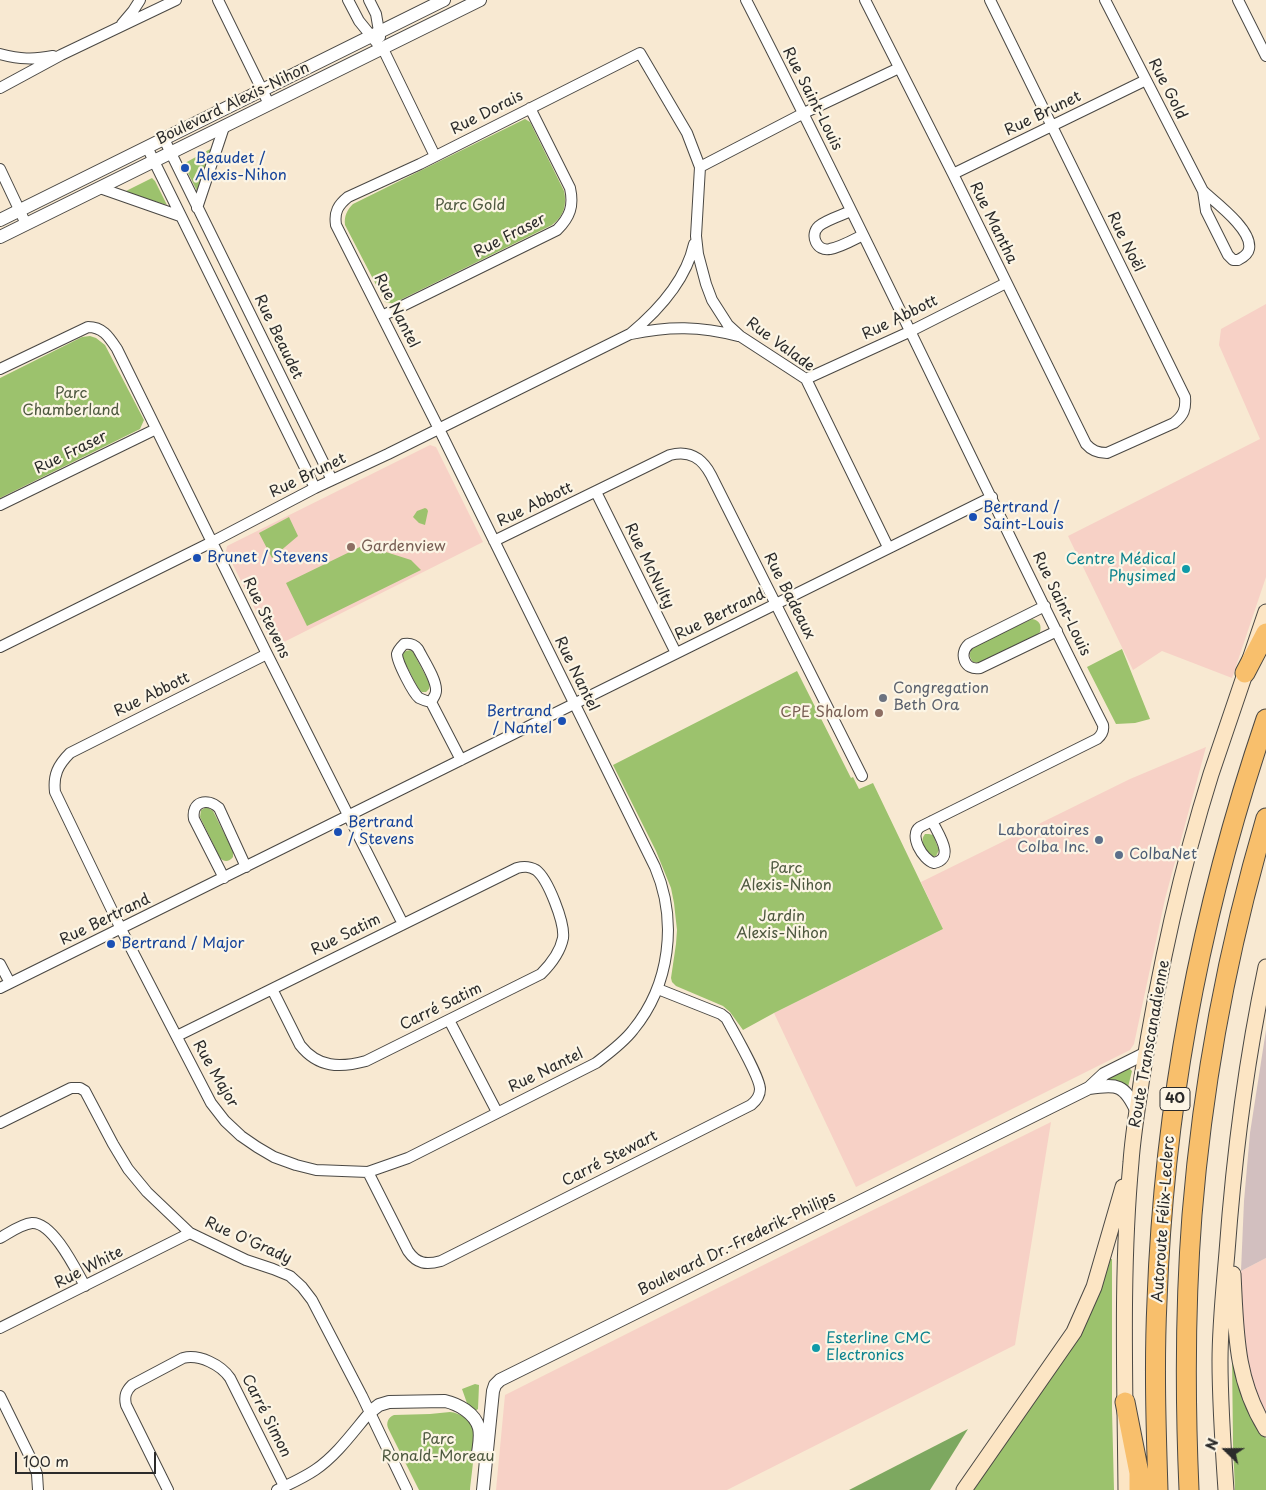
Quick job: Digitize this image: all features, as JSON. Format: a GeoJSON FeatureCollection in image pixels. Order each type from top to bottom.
{"type":"FeatureCollection","features":[{"type":"Feature","properties":{"kind":"highway"},"geometry":{"type":"LineString","coordinates":[[1245,673],[1266,633]]}},
{"type":"Feature","properties":{"kind":"highway","name":"Autoroute Félix-Leclerc"},"geometry":{"type":"LineString","coordinates":[[1158,1490],[1155,1382],[1157,1301],[1163,1199],[1174,1100],[1190,1006],[1212,904],[1239,803],[1266,719]]}},
{"type":"Feature","properties":{"kind":"highway","name":"Autoroute Félix-Leclerc"},"geometry":{"type":"LineString","coordinates":[[1189,1490],[1186,1398],[1187,1315],[1192,1216],[1200,1137],[1212,1058],[1232,952],[1266,818]]}},
{"type":"Feature","properties":{"kind":"highway"},"geometry":{"type":"LineString","coordinates":[[1125,1402],[1139,1473],[1139,1490]]}},
{"type":"Feature","properties":{"kind":"main road","name":"Route Transcanadienne"},"geometry":{"type":"LineString","coordinates":[[1126,1490],[1125,1293],[1131,1162],[1146,1053],[1184,869],[1211,776],[1266,612]]}},
{"type":"Feature","properties":{"kind":"main road"},"geometry":{"type":"LineString","coordinates":[[1226,1490],[1220,1400],[1221,1336],[1230,1205],[1243,1096],[1266,967]]}},
{"type":"Feature","properties":{"kind":"main road"},"geometry":{"type":"LineString","coordinates":[[964,1490],[1067,1343],[1080,1320],[1098,1278],[1131,1162]]}},
{"type":"Feature","properties":{"kind":"main road"},"geometry":{"type":"LineString","coordinates":[[1230,1205],[1238,1354],[1245,1385],[1266,1430]]}},
{"type":"Feature","properties":{"kind":"street"},"geometry":{"type":"LineString","coordinates":[[118,28],[140,0]]}},
{"type":"Feature","properties":{"kind":"street"},"geometry":{"type":"LineString","coordinates":[[0,88],[61,55],[176,0]]}},
{"type":"Feature","properties":{"kind":"street"},"geometry":{"type":"LineString","coordinates":[[218,0],[269,104]]}},
{"type":"Feature","properties":{"kind":"street"},"geometry":{"type":"LineString","coordinates":[[348,0],[359,21],[376,34]]}},
{"type":"Feature","properties":{"kind":"street"},"geometry":{"type":"LineString","coordinates":[[369,0],[376,14],[376,34],[435,156]]}},
{"type":"Feature","properties":{"kind":"street","name":"Boulevard Alexis-Nihon"},"geometry":{"type":"LineString","coordinates":[[0,220],[444,0]]}},
{"type":"Feature","properties":{"kind":"street","name":"Boulevard Alexis-Nihon"},"geometry":{"type":"LineString","coordinates":[[0,237],[479,0]]}},
{"type":"Feature","properties":{"kind":"street","name":"Rue Saint-Louis"},"geometry":{"type":"LineString","coordinates":[[746,0],[804,113],[909,332],[1103,724],[1104,731],[1101,736],[932,821]]}},
{"type":"Feature","properties":{"kind":"street","name":"Rue Mantha"},"geometry":{"type":"LineString","coordinates":[[865,0],[1086,444],[1092,450],[1100,453]]}},
{"type":"Feature","properties":{"kind":"street","name":"Rue Noël"},"geometry":{"type":"LineString","coordinates":[[990,0],[1184,396],[1186,407],[1181,417],[1174,423],[1107,454],[1100,453]]}},
{"type":"Feature","properties":{"kind":"street","name":"Rue Gold"},"geometry":{"type":"LineString","coordinates":[[1106,0],[1203,191],[1206,211],[1228,255],[1232,260],[1238,260],[1249,250],[1246,237],[1236,220],[1203,191]]}},
{"type":"Feature","properties":{"kind":"street"},"geometry":{"type":"LineString","coordinates":[[1238,0],[1266,56]]}},
{"type":"Feature","properties":{"kind":"street","name":"Rue Dorais"},"geometry":{"type":"LineString","coordinates":[[348,196],[435,156],[640,53]]}},
{"type":"Feature","properties":{"kind":"street","name":"Rue Valade"},"geometry":{"type":"LineString","coordinates":[[640,53],[687,133],[700,167],[696,236],[700,265],[712,300],[728,325],[740,336],[806,379],[888,548]]}},
{"type":"Feature","properties":{"kind":"street"},"geometry":{"type":"LineString","coordinates":[[0,54],[33,60],[61,55]]}},
{"type":"Feature","properties":{"kind":"street"},"geometry":{"type":"LineString","coordinates":[[700,167],[804,113],[899,68]]}},
{"type":"Feature","properties":{"kind":"street","name":"Rue Brunet"},"geometry":{"type":"LineString","coordinates":[[953,174],[1146,80]]}},
{"type":"Feature","properties":{"kind":"street","name":"Rue Fraser"},"geometry":{"type":"LineString","coordinates":[[382,316],[557,230],[565,222],[573,199],[570,188],[530,108]]}},
{"type":"Feature","properties":{"kind":"street"},"geometry":{"type":"LineString","coordinates":[[197,208],[224,126]]}},
{"type":"Feature","properties":{"kind":"street","name":"Rue Beaudet"},"geometry":{"type":"LineString","coordinates":[[164,139],[332,480]]}},
{"type":"Feature","properties":{"kind":"street"},"geometry":{"type":"LineString","coordinates":[[147,147],[315,488]]}},
{"type":"Feature","properties":{"kind":"street"},"geometry":{"type":"LineString","coordinates":[[0,169],[26,224]]}},
{"type":"Feature","properties":{"kind":"street"},"geometry":{"type":"LineString","coordinates":[[100,188],[180,216]]}},
{"type":"Feature","properties":{"kind":"street","name":"Rue Nantel"},"geometry":{"type":"LineString","coordinates":[[348,196],[336,209],[336,225],[439,429],[660,879],[666,906],[668,938],[658,989],[652,1002],[634,1029],[623,1042],[596,1063],[498,1112]]}},
{"type":"Feature","properties":{"kind":"street"},"geometry":{"type":"LineString","coordinates":[[851,211],[820,225],[814,237],[817,244],[825,250],[831,249],[863,235]]}},
{"type":"Feature","properties":{"kind":"street","name":"Rue Brunet"},"geometry":{"type":"LineString","coordinates":[[0,647],[212,542],[315,488],[630,334],[646,321],[675,287],[686,270],[696,236]]}},
{"type":"Feature","properties":{"kind":"street","name":"Rue Abbott"},"geometry":{"type":"LineString","coordinates":[[806,379],[909,332],[1006,283]]}},
{"type":"Feature","properties":{"kind":"street","name":"Rue Stevens"},"geometry":{"type":"LineString","coordinates":[[0,369],[88,327],[100,328],[106,333],[117,349],[267,654],[404,924]]}},
{"type":"Feature","properties":{"kind":"street","name":"Rue Brunet"},"geometry":{"type":"LineString","coordinates":[[630,334],[656,329],[688,328],[740,336]]}},
{"type":"Feature","properties":{"kind":"street","name":"Rue Fraser"},"geometry":{"type":"LineString","coordinates":[[0,505],[156,429]]}},
{"type":"Feature","properties":{"kind":"street","name":"Rue Badeaux"},"geometry":{"type":"LineString","coordinates":[[670,455],[677,453],[690,454],[696,456],[706,466],[862,776]]}},
{"type":"Feature","properties":{"kind":"street","name":"Rue Abbott"},"geometry":{"type":"LineString","coordinates":[[494,541],[670,455]]}},
{"type":"Feature","properties":{"kind":"street","name":"Rue McNulty"},"geometry":{"type":"LineString","coordinates":[[596,492],[676,653]]}},
{"type":"Feature","properties":{"kind":"street","name":"Rue Bertrand"},"geometry":{"type":"LineString","coordinates":[[5,986],[992,497]]}},
{"type":"Feature","properties":{"kind":"street"},"geometry":{"type":"LineString","coordinates":[[1045,606],[969,644],[964,650],[964,662],[973,669],[980,668],[1057,631]]}},
{"type":"Feature","properties":{"kind":"street"},"geometry":{"type":"LineString","coordinates":[[431,702],[435,695],[435,682],[415,645],[404,644],[399,648],[399,662],[415,694],[420,699],[431,702],[461,760]]}},
{"type":"Feature","properties":{"kind":"street","name":"Rue Abbott"},"geometry":{"type":"LineString","coordinates":[[56,770],[63,760],[78,748],[267,654]]}},
{"type":"Feature","properties":{"kind":"street","name":"Rue Major"},"geometry":{"type":"LineString","coordinates":[[56,770],[55,792],[121,929],[211,1103],[225,1121],[249,1142],[274,1156],[296,1165],[333,1172],[368,1172],[408,1158],[498,1112]]}},
{"type":"Feature","properties":{"kind":"street"},"geometry":{"type":"LineString","coordinates":[[224,878],[194,819],[193,814],[201,803],[207,801],[213,803],[218,808],[246,867]]}},
{"type":"Feature","properties":{"kind":"street","name":"Rue Satim"},"geometry":{"type":"LineString","coordinates":[[177,1036],[517,868],[524,866],[530,868]]}},
{"type":"Feature","properties":{"kind":"street","name":"Carré Satim"},"geometry":{"type":"LineString","coordinates":[[272,989],[300,1045],[305,1051],[322,1062],[333,1065],[350,1066],[366,1061],[541,974],[552,963],[563,937],[563,924],[559,911],[542,878],[537,871],[530,868]]}},
{"type":"Feature","properties":{"kind":"street"},"geometry":{"type":"LineString","coordinates":[[0,964],[5,986]]}},
{"type":"Feature","properties":{"kind":"street","name":"Carré Stewart"},"geometry":{"type":"LineString","coordinates":[[368,1172],[408,1251],[413,1258],[421,1263],[431,1264],[449,1257],[751,1106],[760,1094],[759,1081],[726,1018],[721,1014],[658,989]]}},
{"type":"Feature","properties":{"kind":"street"},"geometry":{"type":"LineString","coordinates":[[449,1020],[498,1112]]}},
{"type":"Feature","properties":{"kind":"street"},"geometry":{"type":"LineString","coordinates":[[1089,1088],[1104,1074],[1146,1053]]}},
{"type":"Feature","properties":{"kind":"street"},"geometry":{"type":"LineString","coordinates":[[1089,1088],[1110,1085],[1122,1088],[1137,1112]]}},
{"type":"Feature","properties":{"kind":"street","name":"Rue O'Grady"},"geometry":{"type":"LineString","coordinates":[[0,1124],[71,1088],[80,1088],[88,1095],[128,1169],[147,1192],[190,1233],[246,1260],[290,1276],[312,1300],[408,1490]]}},
{"type":"Feature","properties":{"kind":"street","name":"Boulevard Dr.-Frederik-Philips"},"geometry":{"type":"LineString","coordinates":[[483,1490],[493,1390],[500,1380],[1089,1088]]}},
{"type":"Feature","properties":{"kind":"street"},"geometry":{"type":"LineString","coordinates":[[0,1238],[30,1224],[42,1225],[63,1248],[86,1286]]}},
{"type":"Feature","properties":{"kind":"street","name":"Rue White"},"geometry":{"type":"LineString","coordinates":[[0,1328],[190,1233]]}},
{"type":"Feature","properties":{"kind":"street","name":"Carré Simon"},"geometry":{"type":"LineString","coordinates":[[168,1490],[126,1405],[124,1397],[132,1385],[190,1356],[225,1370],[281,1488]]}},
{"type":"Feature","properties":{"kind":"street"},"geometry":{"type":"LineString","coordinates":[[0,1396],[33,1463],[37,1474],[38,1490]]}},
{"type":"Feature","properties":{"kind":"street"},"geometry":{"type":"LineString","coordinates":[[281,1488],[317,1469],[347,1439],[370,1412],[379,1405],[389,1402],[445,1401],[465,1410],[478,1424],[480,1437],[475,1490]]}},
{"type":"Feature","properties":{"kind":"shaded area"},"geometry":{"type":"Polygon","coordinates":[[[1266,304],[1266,577],[1232,678],[1162,651],[1133,670],[1068,536],[1260,439],[1219,345],[1221,329],[1266,304]]]}},
{"type":"Feature","properties":{"kind":"shaded area","name":"Gardenview"},"geometry":{"type":"Polygon","coordinates":[[[430,445],[436,447],[483,542],[274,647],[226,551],[227,546],[430,445]]]}},
{"type":"Feature","properties":{"kind":"shaded area"},"geometry":{"type":"Polygon","coordinates":[[[1206,747],[1165,899],[1134,1044],[1130,1050],[856,1187],[774,1013],[943,929],[921,882],[1130,779],[1206,747]]]}},
{"type":"Feature","properties":{"kind":"shaded area"},"geometry":{"type":"Polygon","coordinates":[[[1266,1030],[1266,1258],[1241,1271],[1244,1201],[1250,1133],[1266,1030]]]}},
{"type":"Feature","properties":{"kind":"shaded area"},"geometry":{"type":"Polygon","coordinates":[[[1051,1122],[1015,1345],[727,1490],[496,1490],[505,1395],[1051,1122]]]}},
{"type":"Feature","properties":{"kind":"shaded area"},"geometry":{"type":"Polygon","coordinates":[[[1266,1258],[1266,1415],[1257,1397],[1248,1367],[1243,1336],[1241,1271],[1266,1258]]]}},
{"type":"Feature","properties":{"kind":"green space","name":"Parc Gold"},"geometry":{"type":"Polygon","coordinates":[[[525,119],[530,122],[564,191],[565,206],[559,218],[552,225],[392,304],[385,302],[345,225],[349,209],[353,204],[525,119]]]}},
{"type":"Feature","properties":{"kind":"green space"},"geometry":{"type":"Polygon","coordinates":[[[212,148],[197,191],[185,167],[185,163],[212,148]]]}},
{"type":"Feature","properties":{"kind":"green space"},"geometry":{"type":"Polygon","coordinates":[[[152,178],[167,205],[124,192],[152,178]]]}},
{"type":"Feature","properties":{"kind":"green space","name":"Parc Chamberland"},"geometry":{"type":"Polygon","coordinates":[[[90,336],[105,345],[144,420],[140,429],[0,498],[0,378],[82,337],[90,336]]]}},
{"type":"Feature","properties":{"kind":"green space"},"geometry":{"type":"Polygon","coordinates":[[[425,508],[428,511],[425,525],[419,523],[413,517],[417,511],[425,508]]]}},
{"type":"Feature","properties":{"kind":"green space"},"geometry":{"type":"Polygon","coordinates":[[[289,517],[298,536],[272,558],[259,533],[289,517]]]}},
{"type":"Feature","properties":{"kind":"green space"},"geometry":{"type":"Polygon","coordinates":[[[364,545],[411,560],[421,570],[307,626],[286,583],[364,545]]]}},
{"type":"Feature","properties":{"kind":"green space"},"geometry":{"type":"Polygon","coordinates":[[[1032,619],[1038,622],[1041,629],[1036,635],[981,663],[971,660],[971,650],[975,646],[1032,619]]]}},
{"type":"Feature","properties":{"kind":"green space"},"geometry":{"type":"Polygon","coordinates":[[[1122,649],[1150,719],[1135,723],[1116,724],[1087,667],[1122,649]]]}},
{"type":"Feature","properties":{"kind":"green space"},"geometry":{"type":"Polygon","coordinates":[[[410,650],[413,652],[430,684],[426,692],[419,690],[402,657],[404,652],[410,650]]]}},
{"type":"Feature","properties":{"kind":"green space","name":"Parc Alexis-Nihon"},"geometry":{"type":"Polygon","coordinates":[[[797,671],[851,778],[853,777],[859,789],[873,783],[943,929],[743,1030],[730,1012],[723,1006],[676,986],[672,982],[677,930],[671,888],[656,851],[613,765],[797,671]]]}},
{"type":"Feature","properties":{"kind":"green space"},"geometry":{"type":"Polygon","coordinates":[[[207,807],[213,811],[233,851],[233,857],[228,861],[220,858],[200,817],[201,810],[207,807]]]}},
{"type":"Feature","properties":{"kind":"green space"},"geometry":{"type":"Polygon","coordinates":[[[925,834],[933,835],[939,850],[936,856],[929,855],[924,847],[923,837],[925,834]]]}},
{"type":"Feature","properties":{"kind":"green space"},"geometry":{"type":"Polygon","coordinates":[[[1129,1068],[1132,1071],[1128,1087],[1108,1081],[1107,1079],[1129,1068]]]}},
{"type":"Feature","properties":{"kind":"green space"},"geometry":{"type":"Polygon","coordinates":[[[1108,1259],[1112,1259],[1114,1490],[971,1490],[1034,1401],[1108,1259]]]}},
{"type":"Feature","properties":{"kind":"green space"},"geometry":{"type":"Polygon","coordinates":[[[1232,1357],[1256,1423],[1266,1439],[1266,1490],[1235,1490],[1232,1357]]]}},
{"type":"Feature","properties":{"kind":"green space"},"geometry":{"type":"Polygon","coordinates":[[[475,1384],[479,1385],[478,1409],[474,1412],[468,1406],[462,1389],[475,1384]]]}},
{"type":"Feature","properties":{"kind":"green space","name":"Parc Ronald-Moreau"},"geometry":{"type":"Polygon","coordinates":[[[450,1412],[464,1417],[474,1430],[470,1490],[419,1490],[388,1428],[388,1420],[394,1415],[450,1412]]]}},
{"type":"Feature","properties":{"kind":"green space"},"geometry":{"type":"Polygon","coordinates":[[[968,1429],[930,1490],[849,1490],[968,1429]]]}},
{"type":"Feature","properties":{"kind":"place","name":"Beaudet / Alexis-Nihon"},"geometry":{"type":"Point","coordinates":[185,168]}},
{"type":"Feature","properties":{"kind":"place","name":"Bertrand / Saint-Louis"},"geometry":{"type":"Point","coordinates":[973,517]}},
{"type":"Feature","properties":{"kind":"place","name":"Gardenview"},"geometry":{"type":"Point","coordinates":[351,547]}},
{"type":"Feature","properties":{"kind":"place","name":"Brunet / Stevens"},"geometry":{"type":"Point","coordinates":[197,558]}},
{"type":"Feature","properties":{"kind":"place","name":"Centre Médical Physimed"},"geometry":{"type":"Point","coordinates":[1186,569]}},
{"type":"Feature","properties":{"kind":"place","name":"Congregation Beth Ora"},"geometry":{"type":"Point","coordinates":[883,698]}},
{"type":"Feature","properties":{"kind":"place","name":"CPE Shalom"},"geometry":{"type":"Point","coordinates":[879,713]}},
{"type":"Feature","properties":{"kind":"place","name":"Bertrand / Nantel"},"geometry":{"type":"Point","coordinates":[562,721]}},
{"type":"Feature","properties":{"kind":"place","name":"Bertrand / Stevens"},"geometry":{"type":"Point","coordinates":[338,832]}},
{"type":"Feature","properties":{"kind":"place","name":"Laboratoires Colba Inc."},"geometry":{"type":"Point","coordinates":[1099,840]}},
{"type":"Feature","properties":{"kind":"place","name":"ColbaNet"},"geometry":{"type":"Point","coordinates":[1119,855]}},
{"type":"Feature","properties":{"kind":"place","name":"Bertrand / Major"},"geometry":{"type":"Point","coordinates":[111,944]}},
{"type":"Feature","properties":{"kind":"place","name":"Esterline CMC Electronics"},"geometry":{"type":"Point","coordinates":[816,1348]}},
{"type":"Feature","properties":{"kind":"park label","name":"Jardin Alexis-Nihon"},"geometry":{"type":"Point","coordinates":[782,926]}}]}
